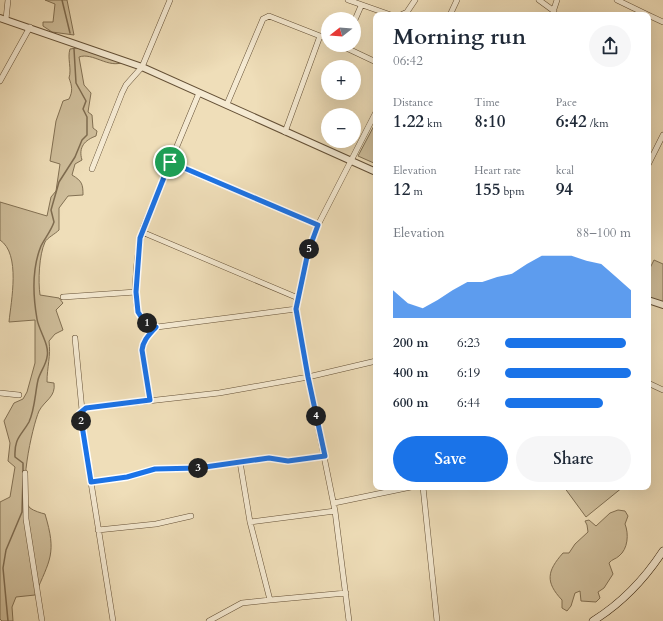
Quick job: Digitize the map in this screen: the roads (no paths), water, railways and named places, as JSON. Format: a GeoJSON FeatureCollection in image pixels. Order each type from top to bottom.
{"type":"FeatureCollection","features":[{"type":"Feature","properties":{"kind":"main road"},"geometry":{"type":"LineString","coordinates":[[593,621],[616,606],[631,592],[663,551]]}},
{"type":"Feature","properties":{"kind":"street"},"geometry":{"type":"LineString","coordinates":[[8,0],[3,18],[142,67],[373,171]]}},
{"type":"Feature","properties":{"kind":"street"},"geometry":{"type":"LineString","coordinates":[[92,169],[122,93],[126,85],[142,67],[170,0]]}},
{"type":"Feature","properties":{"kind":"street"},"geometry":{"type":"LineString","coordinates":[[348,0],[381,12]]}},
{"type":"Feature","properties":{"kind":"street"},"geometry":{"type":"LineString","coordinates":[[407,12],[415,0]]}},
{"type":"Feature","properties":{"kind":"street"},"geometry":{"type":"LineString","coordinates":[[451,12],[457,0]]}},
{"type":"Feature","properties":{"kind":"street"},"geometry":{"type":"LineString","coordinates":[[538,0],[552,12]]}},
{"type":"Feature","properties":{"kind":"street"},"geometry":{"type":"LineString","coordinates":[[553,12],[557,0]]}},
{"type":"Feature","properties":{"kind":"street"},"geometry":{"type":"LineString","coordinates":[[617,0],[638,12]]}},
{"type":"Feature","properties":{"kind":"street"},"geometry":{"type":"LineString","coordinates":[[358,12],[361,6]]}},
{"type":"Feature","properties":{"kind":"street"},"geometry":{"type":"LineString","coordinates":[[226,104],[263,19],[269,16],[320,36],[285,132]]}},
{"type":"Feature","properties":{"kind":"street"},"geometry":{"type":"LineString","coordinates":[[651,16],[663,22]]}},
{"type":"Feature","properties":{"kind":"street"},"geometry":{"type":"LineString","coordinates":[[0,81],[30,27]]}},
{"type":"Feature","properties":{"kind":"street"},"geometry":{"type":"LineString","coordinates":[[356,52],[373,60]]}},
{"type":"Feature","properties":{"kind":"street"},"geometry":{"type":"LineString","coordinates":[[199,93],[142,232],[136,292],[138,312],[145,323],[156,327],[296,309]]}},
{"type":"Feature","properties":{"kind":"street"},"geometry":{"type":"LineString","coordinates":[[349,621],[334,503],[308,377],[296,309],[308,252],[318,225],[373,118]]}},
{"type":"Feature","properties":{"kind":"street"},"geometry":{"type":"LineString","coordinates":[[651,159],[663,135]]}},
{"type":"Feature","properties":{"kind":"street"},"geometry":{"type":"LineString","coordinates":[[170,162],[318,225]]}},
{"type":"Feature","properties":{"kind":"street"},"geometry":{"type":"LineString","coordinates":[[142,232],[298,298]]}},
{"type":"Feature","properties":{"kind":"street"},"geometry":{"type":"LineString","coordinates":[[63,297],[136,292]]}},
{"type":"Feature","properties":{"kind":"street"},"geometry":{"type":"LineString","coordinates":[[651,301],[663,305]]}},
{"type":"Feature","properties":{"kind":"street"},"geometry":{"type":"LineString","coordinates":[[150,400],[142,350],[148,336],[156,327]]}},
{"type":"Feature","properties":{"kind":"street"},"geometry":{"type":"LineString","coordinates":[[74,338],[82,410],[80,413],[113,621]]}},
{"type":"Feature","properties":{"kind":"street"},"geometry":{"type":"LineString","coordinates":[[82,410],[86,408],[150,400],[219,393],[308,377],[373,362]]}},
{"type":"Feature","properties":{"kind":"street"},"geometry":{"type":"LineString","coordinates":[[651,384],[663,390]]}},
{"type":"Feature","properties":{"kind":"street"},"geometry":{"type":"LineString","coordinates":[[0,393],[19,395]]}},
{"type":"Feature","properties":{"kind":"street"},"geometry":{"type":"LineString","coordinates":[[91,482],[127,477],[155,469],[198,468],[269,458],[288,461],[325,456]]}},
{"type":"Feature","properties":{"kind":"street"},"geometry":{"type":"LineString","coordinates":[[240,462],[250,522],[270,600]]}},
{"type":"Feature","properties":{"kind":"street"},"geometry":{"type":"LineString","coordinates":[[25,473],[26,519],[42,621]]}},
{"type":"Feature","properties":{"kind":"street"},"geometry":{"type":"LineString","coordinates":[[334,503],[397,490]]}},
{"type":"Feature","properties":{"kind":"street"},"geometry":{"type":"LineString","coordinates":[[423,490],[437,621]]}},
{"type":"Feature","properties":{"kind":"street"},"geometry":{"type":"LineString","coordinates":[[250,522],[335,511]]}},
{"type":"Feature","properties":{"kind":"street"},"geometry":{"type":"LineString","coordinates":[[98,530],[156,524],[191,516]]}},
{"type":"Feature","properties":{"kind":"street"},"geometry":{"type":"LineString","coordinates":[[209,621],[242,603],[346,593]]}},
{"type":"Feature","properties":{"kind":"waterway"},"geometry":{"type":"LineString","coordinates":[[62,0],[70,33]]}},
{"type":"Feature","properties":{"kind":"waterway"},"geometry":{"type":"LineString","coordinates":[[23,473],[23,463],[15,457],[16,445],[31,417],[38,380],[48,352],[38,324],[36,310],[34,292],[36,263],[41,246],[54,222],[51,210],[59,182],[75,157],[82,140],[87,135],[87,117],[83,109],[86,101],[76,83],[74,49]]}},
{"type":"Feature","properties":{"kind":"waterway"},"geometry":{"type":"LineString","coordinates":[[8,621],[3,568],[6,550],[22,512],[23,477]]}}]}
